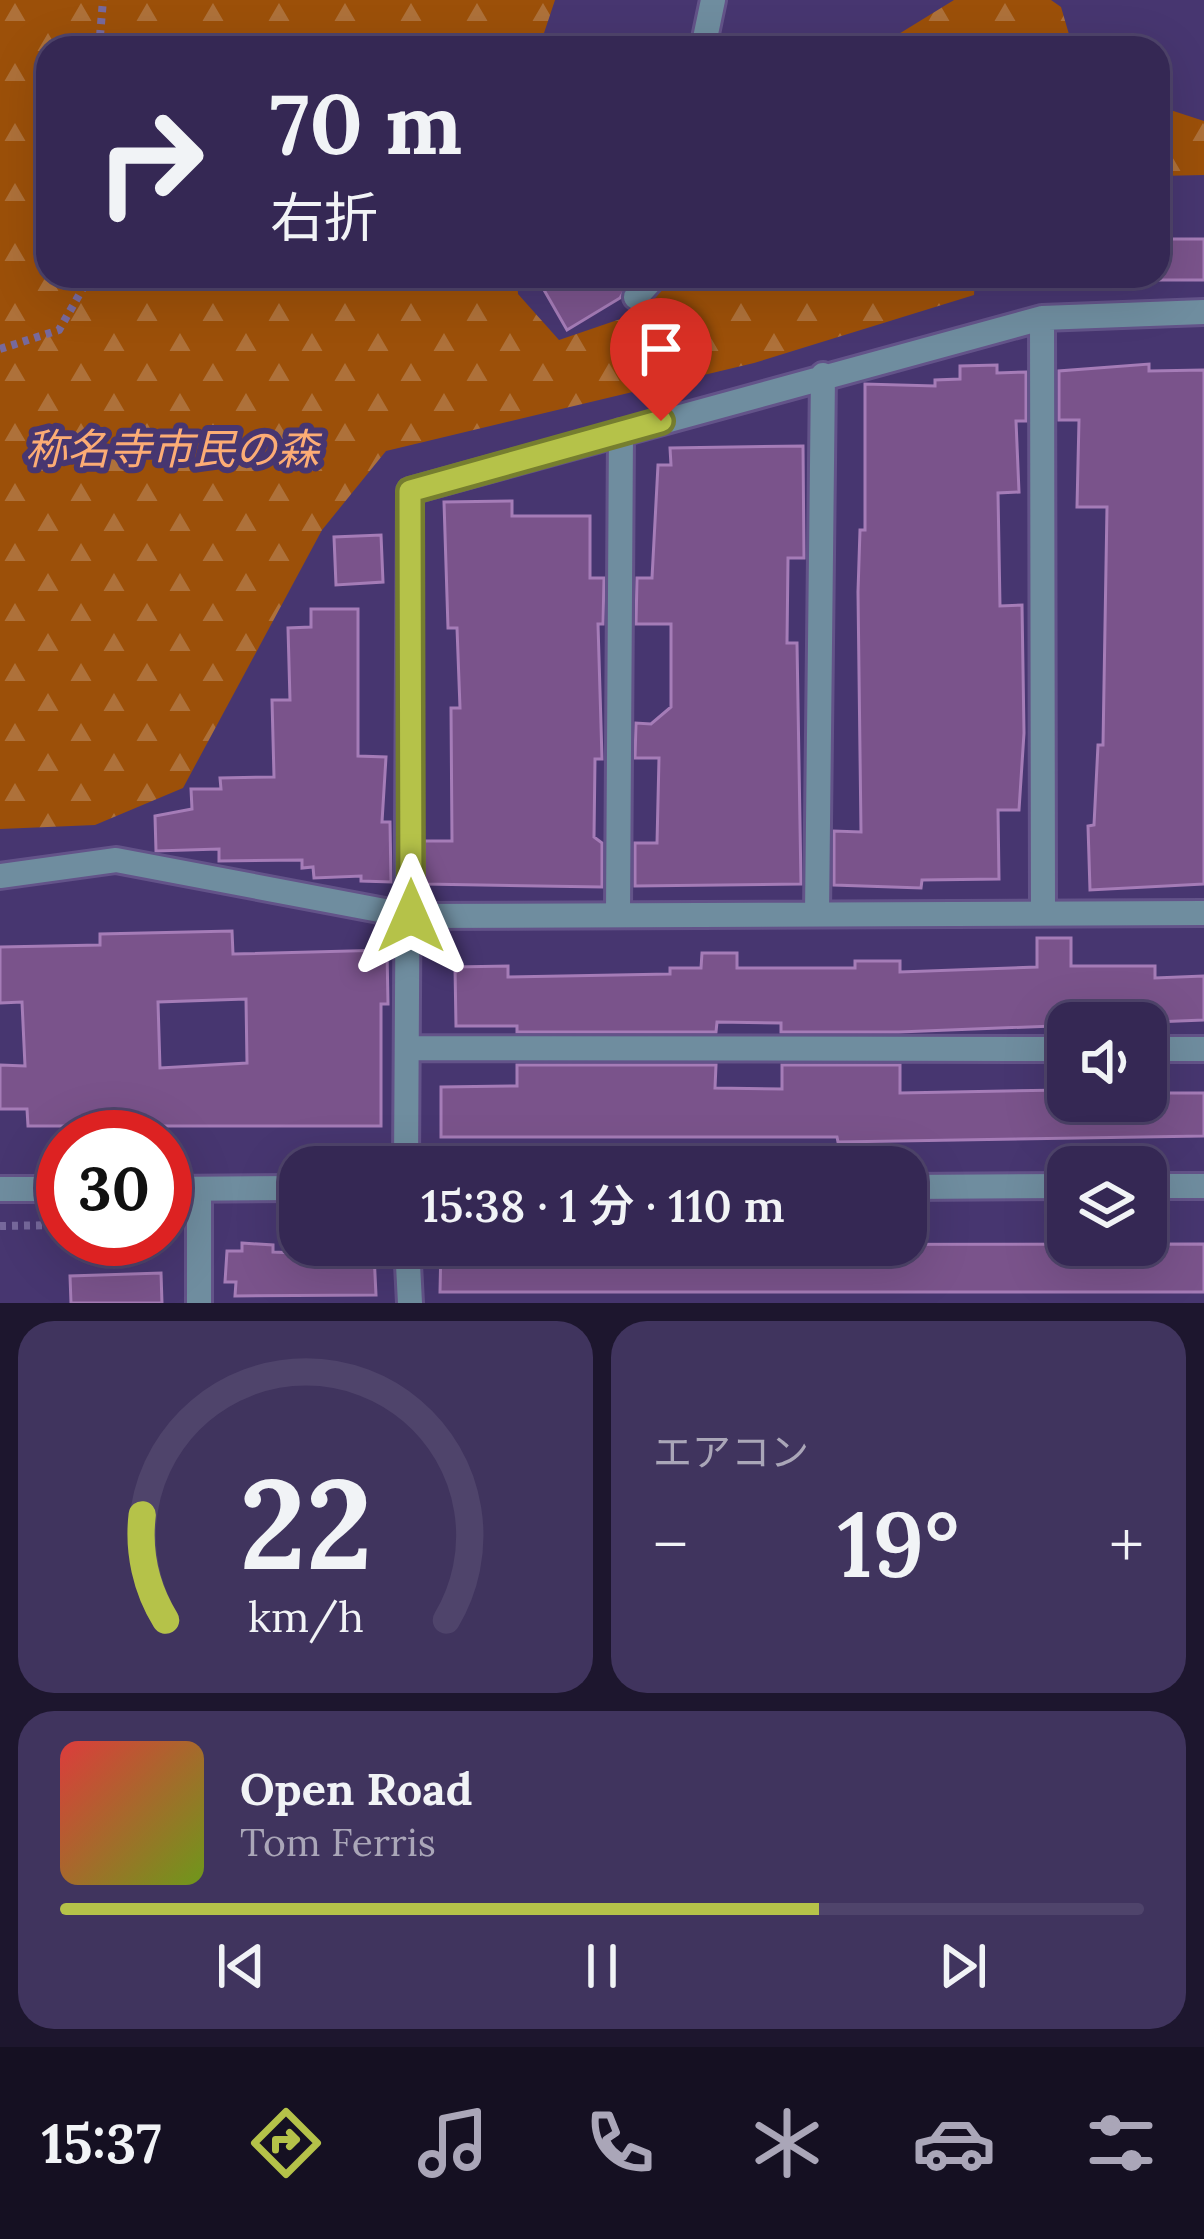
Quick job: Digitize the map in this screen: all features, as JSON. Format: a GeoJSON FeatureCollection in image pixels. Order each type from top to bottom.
{"type":"FeatureCollection","features":[{"type":"Feature","properties":{"kind":"street"},"geometry":{"type":"LineString","coordinates":[[705,36],[712,0]]}},
{"type":"Feature","properties":{"kind":"street"},"geometry":{"type":"LineString","coordinates":[[636,296],[644,288]]}},
{"type":"Feature","properties":{"kind":"street"},"geometry":{"type":"LineString","coordinates":[[407,1146],[410,491],[823,374],[1042,318],[1204,312]]}},
{"type":"Feature","properties":{"kind":"street"},"geometry":{"type":"LineString","coordinates":[[1042,318],[1043,913]]}},
{"type":"Feature","properties":{"kind":"street"},"geometry":{"type":"LineString","coordinates":[[817,913],[823,374]]}},
{"type":"Feature","properties":{"kind":"street"},"geometry":{"type":"LineString","coordinates":[[618,912],[621,432]]}},
{"type":"Feature","properties":{"kind":"street"},"geometry":{"type":"LineString","coordinates":[[0,876],[116,860],[411,916],[1204,914]]}},
{"type":"Feature","properties":{"kind":"street"},"geometry":{"type":"LineString","coordinates":[[409,1048],[1047,1049]]}},
{"type":"Feature","properties":{"kind":"street"},"geometry":{"type":"LineString","coordinates":[[1167,1049],[1204,1049]]}},
{"type":"Feature","properties":{"kind":"street"},"geometry":{"type":"LineString","coordinates":[[927,1186],[1047,1186]]}},
{"type":"Feature","properties":{"kind":"street"},"geometry":{"type":"LineString","coordinates":[[1167,1186],[1204,1186]]}},
{"type":"Feature","properties":{"kind":"street"},"geometry":{"type":"LineString","coordinates":[[192,1189],[279,1188]]}},
{"type":"Feature","properties":{"kind":"street"},"geometry":{"type":"LineString","coordinates":[[0,1189],[36,1189]]}},
{"type":"Feature","properties":{"kind":"street"},"geometry":{"type":"LineString","coordinates":[[199,1189],[199,1303]]}},
{"type":"Feature","properties":{"kind":"street"},"geometry":{"type":"LineString","coordinates":[[407,1266],[410,1303]]}},
{"type":"Feature","properties":{"kind":"path"},"geometry":{"type":"LineString","coordinates":[[100,36],[103,0]]}},
{"type":"Feature","properties":{"kind":"path"},"geometry":{"type":"LineString","coordinates":[[0,349],[58,330],[83,288]]}},
{"type":"Feature","properties":{"kind":"path"},"geometry":{"type":"LineString","coordinates":[[0,1226],[36,1225]]}},
{"type":"Feature","properties":{"kind":"green space","name":"称名寺市民の森"},"geometry":{"type":"Polygon","coordinates":[[[0,0],[555,0],[543,36],[36,36],[36,288],[518,288],[559,340],[638,313],[663,288],[974,288],[974,295],[754,363],[386,451],[322,530],[183,788],[95,825],[0,829],[0,0]]]}},
{"type":"Feature","properties":{"kind":"green space"},"geometry":{"type":"Polygon","coordinates":[[[954,0],[1051,0],[1061,7],[1069,36],[896,36],[954,0]]]}},
{"type":"Feature","properties":{"kind":"green space"},"geometry":{"type":"Polygon","coordinates":[[[1170,110],[1204,121],[1204,175],[1170,176],[1170,110]]]}},
{"type":"Feature","properties":{"kind":"building"},"geometry":{"type":"Polygon","coordinates":[[[1170,239],[1204,239],[1204,280],[1170,280],[1170,239]]]}},
{"type":"Feature","properties":{"kind":"building"},"geometry":{"type":"Polygon","coordinates":[[[543,288],[626,288],[620,298],[567,330],[543,288]]]}},
{"type":"Feature","properties":{"kind":"building"},"geometry":{"type":"Polygon","coordinates":[[[1149,364],[1149,371],[1204,370],[1204,884],[1090,890],[1088,826],[1094,825],[1098,745],[1103,745],[1107,507],[1077,507],[1079,420],[1059,420],[1059,371],[1149,364]]]}},
{"type":"Feature","properties":{"kind":"building"},"geometry":{"type":"Polygon","coordinates":[[[997,365],[997,373],[1026,372],[1026,421],[1016,421],[1019,492],[998,493],[1000,606],[1022,605],[1024,733],[1019,810],[998,810],[999,879],[922,880],[921,888],[834,885],[834,831],[861,832],[858,592],[860,530],[865,530],[865,384],[935,386],[935,380],[960,379],[960,366],[997,365]]]}},
{"type":"Feature","properties":{"kind":"building"},"geometry":{"type":"Polygon","coordinates":[[[803,446],[804,558],[788,558],[787,643],[797,643],[801,884],[635,886],[635,843],[657,843],[659,758],[635,758],[636,723],[651,724],[671,707],[671,624],[636,624],[637,578],[652,578],[658,465],[671,465],[670,448],[803,446]]]}},
{"type":"Feature","properties":{"kind":"building"},"geometry":{"type":"Polygon","coordinates":[[[512,501],[512,516],[590,516],[590,578],[604,578],[603,624],[598,624],[602,759],[595,759],[594,837],[602,843],[602,887],[424,884],[424,841],[452,841],[451,708],[460,708],[457,628],[448,628],[444,502],[512,501]]]}},
{"type":"Feature","properties":{"kind":"building"},"geometry":{"type":"Polygon","coordinates":[[[381,535],[383,582],[336,585],[334,537],[381,535]]]}},
{"type":"Feature","properties":{"kind":"building"},"geometry":{"type":"Polygon","coordinates":[[[311,609],[358,609],[358,756],[386,757],[382,822],[390,822],[391,882],[361,881],[361,876],[314,878],[313,867],[302,868],[302,860],[219,861],[219,849],[156,851],[155,816],[192,809],[191,789],[221,789],[220,778],[274,777],[272,700],[290,700],[288,628],[311,627],[311,609]]]}},
{"type":"Feature","properties":{"kind":"building"},"geometry":{"type":"Polygon","coordinates":[[[232,931],[233,954],[387,950],[388,1004],[381,1004],[381,1126],[192,1126],[192,1110],[36,1110],[36,1126],[28,1126],[27,1109],[0,1109],[0,1065],[25,1066],[22,1002],[0,1003],[0,947],[100,945],[100,934],[232,931]],[[246,999],[158,1002],[160,1068],[247,1063],[246,999]]]}},
{"type":"Feature","properties":{"kind":"building"},"geometry":{"type":"Polygon","coordinates":[[[1037,938],[1071,938],[1071,966],[1155,966],[1155,978],[1204,976],[1204,1020],[1167,1021],[1167,1002],[1047,1002],[1047,1026],[781,1032],[781,1023],[717,1022],[716,1032],[517,1032],[517,1026],[456,1026],[455,967],[508,966],[508,977],[670,974],[670,968],[701,968],[702,953],[737,953],[737,968],[855,968],[855,961],[900,961],[900,972],[1037,967],[1037,938]]]}},
{"type":"Feature","properties":{"kind":"building"},"geometry":{"type":"Polygon","coordinates":[[[517,1065],[716,1065],[715,1088],[782,1089],[782,1065],[900,1065],[900,1093],[1047,1090],[1047,1122],[1167,1122],[1167,1093],[1204,1093],[1204,1136],[838,1142],[837,1137],[441,1137],[441,1087],[517,1086],[517,1065]]]}},
{"type":"Feature","properties":{"kind":"building"},"geometry":{"type":"Polygon","coordinates":[[[242,1243],[273,1245],[273,1252],[279,1252],[279,1266],[375,1266],[376,1295],[235,1296],[236,1282],[225,1282],[227,1251],[242,1251],[242,1243]]]}},
{"type":"Feature","properties":{"kind":"building"},"geometry":{"type":"Polygon","coordinates":[[[927,1244],[1047,1244],[1047,1266],[1167,1266],[1167,1244],[1204,1244],[1204,1292],[440,1292],[441,1266],[927,1266],[927,1244]]]}},
{"type":"Feature","properties":{"kind":"building"},"geometry":{"type":"Polygon","coordinates":[[[161,1273],[162,1303],[71,1303],[70,1276],[161,1273]]]}},
{"type":"Feature","properties":{"kind":"route"},"geometry":{"type":"LineString","coordinates":[[411,916],[410,491],[661,421]]}}]}
